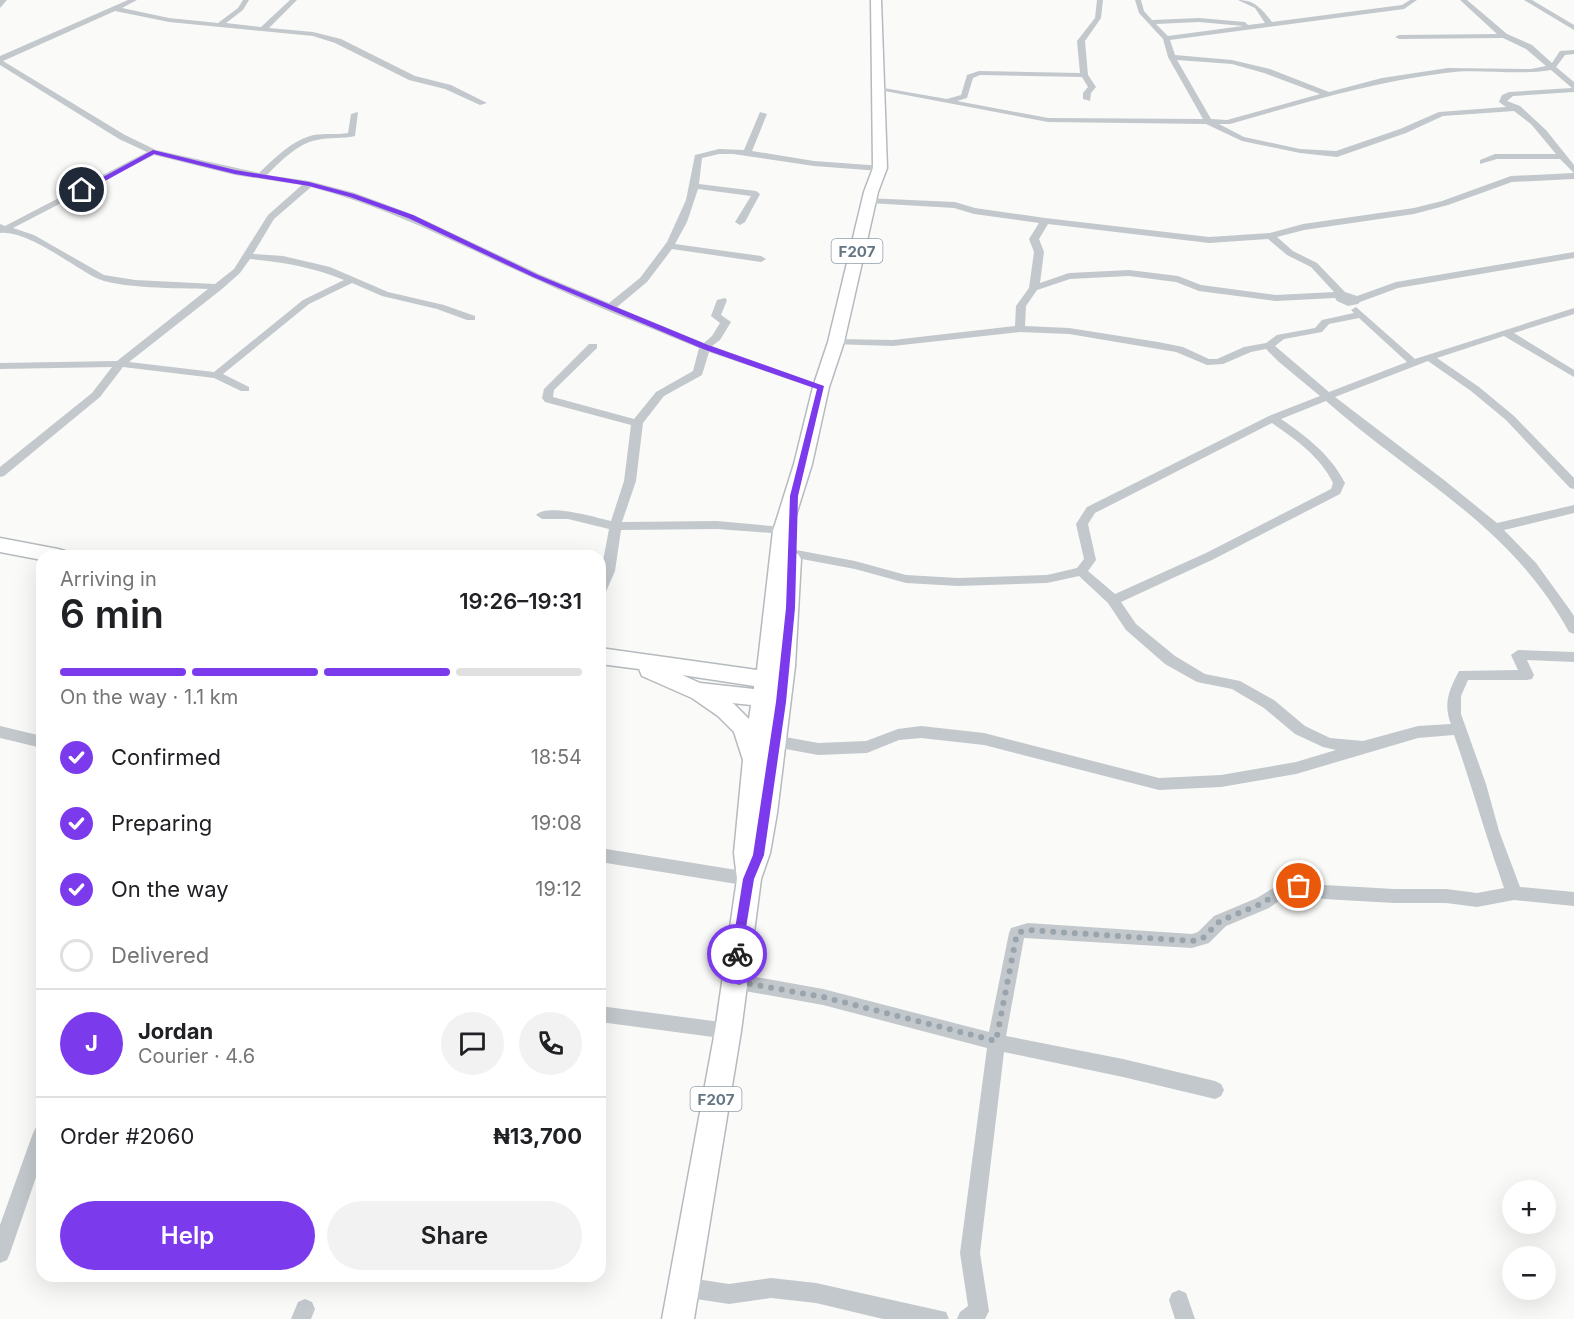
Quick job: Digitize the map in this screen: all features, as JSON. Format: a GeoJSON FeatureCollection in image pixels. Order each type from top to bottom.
{"type":"FeatureCollection","features":[{"type":"Feature","properties":{"kind":"main road","name":"F207"},"geometry":{"type":"LineString","coordinates":[[678,1319],[728,1031],[749,879],[758,855],[775,741],[774,622],[778,553],[821,387],[836,342],[869,200],[880,168],[876,0]]}},
{"type":"Feature","properties":{"kind":"main road","name":"F207"},"geometry":{"type":"LineString","coordinates":[[749,879],[746,853],[754,762],[774,691],[791,608],[794,496]]}},
{"type":"Feature","properties":{"kind":"main road"},"geometry":{"type":"LineString","coordinates":[[0,545],[36,552]]}},
{"type":"Feature","properties":{"kind":"main road"},"geometry":{"type":"LineString","coordinates":[[728,673],[746,665],[762,650],[774,622]]}},
{"type":"Feature","properties":{"kind":"main road"},"geometry":{"type":"LineString","coordinates":[[606,657],[728,673],[774,691]]}},
{"type":"Feature","properties":{"kind":"main road"},"geometry":{"type":"LineString","coordinates":[[629,661],[697,691],[726,710],[744,728],[754,762]]}},
{"type":"Feature","properties":{"kind":"main road"},"geometry":{"type":"LineString","coordinates":[[697,691],[774,691]]}},
{"type":"Feature","properties":{"kind":"street"},"geometry":{"type":"LineString","coordinates":[[0,4],[3,0]]}},
{"type":"Feature","properties":{"kind":"street"},"geometry":{"type":"LineString","coordinates":[[0,61],[112,8],[134,0]]}},
{"type":"Feature","properties":{"kind":"street"},"geometry":{"type":"LineString","coordinates":[[219,25],[241,9],[246,0]]}},
{"type":"Feature","properties":{"kind":"street"},"geometry":{"type":"LineString","coordinates":[[262,29],[294,0]]}},
{"type":"Feature","properties":{"kind":"street"},"geometry":{"type":"LineString","coordinates":[[1087,99],[1087,93],[1092,87],[1084,75],[1081,41],[1098,18],[1100,0]]}},
{"type":"Feature","properties":{"kind":"street"},"geometry":{"type":"LineString","coordinates":[[1138,0],[1141,12],[1166,38],[1172,57],[1208,122],[1242,140],[1337,154],[1403,131],[1442,114],[1517,108]]}},
{"type":"Feature","properties":{"kind":"street"},"geometry":{"type":"LineString","coordinates":[[1241,0],[1257,7],[1271,26]]}},
{"type":"Feature","properties":{"kind":"street"},"geometry":{"type":"LineString","coordinates":[[1166,38],[1404,7],[1414,0]]}},
{"type":"Feature","properties":{"kind":"street"},"geometry":{"type":"LineString","coordinates":[[1464,0],[1504,36],[1529,47],[1574,88]]}},
{"type":"Feature","properties":{"kind":"street"},"geometry":{"type":"LineString","coordinates":[[1527,0],[1573,26]]}},
{"type":"Feature","properties":{"kind":"street"},"geometry":{"type":"LineString","coordinates":[[112,8],[169,20],[313,34],[338,41],[412,78],[448,87],[483,103]]}},
{"type":"Feature","properties":{"kind":"street"},"geometry":{"type":"LineString","coordinates":[[1149,22],[1241,22],[1256,28]]}},
{"type":"Feature","properties":{"kind":"street"},"geometry":{"type":"LineString","coordinates":[[1472,36],[1529,47]]}},
{"type":"Feature","properties":{"kind":"street"},"geometry":{"type":"LineString","coordinates":[[1399,37],[1504,36]]}},
{"type":"Feature","properties":{"kind":"street"},"geometry":{"type":"LineString","coordinates":[[878,89],[1048,120],[1208,122],[1243,119],[1336,90],[1432,72],[1448,70],[1531,71],[1552,67],[1563,53],[1574,52]]}},
{"type":"Feature","properties":{"kind":"street"},"geometry":{"type":"LineString","coordinates":[[1172,57],[1232,62],[1267,71],[1329,94]]}},
{"type":"Feature","properties":{"kind":"street"},"geometry":{"type":"LineString","coordinates":[[0,61],[122,137],[153,152],[352,195],[411,217],[536,276],[705,347],[821,387]]}},
{"type":"Feature","properties":{"kind":"street"},"geometry":{"type":"LineString","coordinates":[[946,102],[964,96],[970,77],[979,73],[1084,75]]}},
{"type":"Feature","properties":{"kind":"street"},"geometry":{"type":"LineString","coordinates":[[869,200],[955,205],[974,211],[1045,221],[1209,240],[1270,236],[1303,227],[1376,214],[1414,211],[1445,203],[1511,180],[1572,173],[1542,130],[1517,108],[1503,102],[1504,97],[1512,94],[1574,88]]}},
{"type":"Feature","properties":{"kind":"street"},"geometry":{"type":"LineString","coordinates":[[261,176],[310,138],[342,137],[352,134],[355,114]]}},
{"type":"Feature","properties":{"kind":"street"},"geometry":{"type":"LineString","coordinates":[[747,154],[763,114]]}},
{"type":"Feature","properties":{"kind":"street"},"geometry":{"type":"LineString","coordinates":[[2,230],[153,152]]}},
{"type":"Feature","properties":{"kind":"street"},"geometry":{"type":"LineString","coordinates":[[610,307],[629,295],[656,265],[689,212],[698,157],[702,154],[720,152],[747,154],[880,168]]}},
{"type":"Feature","properties":{"kind":"street"},"geometry":{"type":"LineString","coordinates":[[1483,162],[1495,157],[1561,156]]}},
{"type":"Feature","properties":{"kind":"street"},"geometry":{"type":"LineString","coordinates":[[0,473],[96,395],[120,364],[219,287],[248,256],[272,216],[309,184]]}},
{"type":"Feature","properties":{"kind":"street"},"geometry":{"type":"LineString","coordinates":[[695,186],[756,194],[740,222]]}},
{"type":"Feature","properties":{"kind":"street"},"geometry":{"type":"LineString","coordinates":[[1020,329],[1021,306],[1034,288],[1039,252],[1034,239],[1045,221]]}},
{"type":"Feature","properties":{"kind":"street"},"geometry":{"type":"LineString","coordinates":[[2,230],[31,237],[101,278],[135,283],[219,287]]}},
{"type":"Feature","properties":{"kind":"street"},"geometry":{"type":"LineString","coordinates":[[1270,236],[1290,253],[1314,265],[1414,363]]}},
{"type":"Feature","properties":{"kind":"street"},"geometry":{"type":"LineString","coordinates":[[667,246],[761,259]]}},
{"type":"Feature","properties":{"kind":"street"},"geometry":{"type":"LineString","coordinates":[[1034,288],[1069,276],[1130,273],[1178,279],[1199,288],[1276,298],[1347,299],[1374,294],[1396,285],[1574,255]]}},
{"type":"Feature","properties":{"kind":"street"},"geometry":{"type":"LineString","coordinates":[[248,256],[294,261],[327,269],[385,294],[440,307],[471,318]]}},
{"type":"Feature","properties":{"kind":"street"},"geometry":{"type":"LineString","coordinates":[[1037,262],[1051,271],[1069,276]]}},
{"type":"Feature","properties":{"kind":"street"},"geometry":{"type":"LineString","coordinates":[[216,375],[306,302],[351,280]]}},
{"type":"Feature","properties":{"kind":"street"},"geometry":{"type":"LineString","coordinates":[[836,342],[893,344],[916,339],[1020,329],[1069,331],[1179,349],[1207,362],[1219,362],[1248,349],[1269,345],[1281,337],[1318,330],[1347,299]]}},
{"type":"Feature","properties":{"kind":"street"},"geometry":{"type":"LineString","coordinates":[[606,578],[609,571],[615,526],[630,481],[637,423],[660,394],[698,373],[705,347],[716,338],[726,322],[716,316],[722,300]]}},
{"type":"Feature","properties":{"kind":"street"},"geometry":{"type":"LineString","coordinates":[[791,553],[855,565],[906,579],[958,582],[1047,579],[1081,571],[1090,560],[1082,524],[1091,510],[1273,418],[1429,357],[1574,311]]}},
{"type":"Feature","properties":{"kind":"street"},"geometry":{"type":"LineString","coordinates":[[1504,332],[1574,374]]}},
{"type":"Feature","properties":{"kind":"street"},"geometry":{"type":"LineString","coordinates":[[1269,345],[1274,352],[1328,398],[1410,459],[1494,528],[1523,556],[1547,585],[1574,627]]}},
{"type":"Feature","properties":{"kind":"street"},"geometry":{"type":"LineString","coordinates":[[593,346],[549,389],[547,398],[637,423]]}},
{"type":"Feature","properties":{"kind":"street"},"geometry":{"type":"LineString","coordinates":[[1429,357],[1475,389],[1510,418],[1574,484]]}},
{"type":"Feature","properties":{"kind":"street"},"geometry":{"type":"LineString","coordinates":[[0,366],[120,364],[216,375],[244,389]]}},
{"type":"Feature","properties":{"kind":"street"},"geometry":{"type":"LineString","coordinates":[[1113,600],[1210,556],[1336,491],[1339,483],[1328,464],[1311,447],[1273,418]]}},
{"type":"Feature","properties":{"kind":"street"},"geometry":{"type":"LineString","coordinates":[[1494,528],[1574,509]]}},
{"type":"Feature","properties":{"kind":"street"},"geometry":{"type":"LineString","coordinates":[[542,515],[568,515],[615,526],[717,525],[782,531]]}},
{"type":"Feature","properties":{"kind":"street"},"geometry":{"type":"LineString","coordinates":[[1081,571],[1113,600],[1131,627],[1170,660],[1202,678],[1235,685],[1269,704],[1300,730],[1328,743],[1363,747]]}},
{"type":"Feature","properties":{"kind":"street"},"geometry":{"type":"LineString","coordinates":[[1514,893],[1491,831],[1479,784],[1455,714],[1454,696],[1464,675],[1527,675],[1518,655],[1574,657]]}},
{"type":"Feature","properties":{"kind":"street"},"geometry":{"type":"LineString","coordinates":[[775,741],[818,749],[867,747],[898,735],[921,732],[984,740],[1159,784],[1221,782],[1296,768],[1418,732],[1460,729]]}},
{"type":"Feature","properties":{"kind":"street"},"geometry":{"type":"LineString","coordinates":[[3,738],[36,741]]}},
{"type":"Feature","properties":{"kind":"street"},"geometry":{"type":"LineString","coordinates":[[606,856],[749,879]]}},
{"type":"Feature","properties":{"kind":"street"},"geometry":{"type":"LineString","coordinates":[[967,1319],[979,1311],[970,1253],[996,1041],[1017,933],[1028,930],[1192,941],[1203,938],[1220,921],[1263,903],[1291,884],[1324,892],[1446,896],[1476,900],[1514,893],[1574,899]]}},
{"type":"Feature","properties":{"kind":"street"},"geometry":{"type":"LineString","coordinates":[[734,981],[823,997],[996,1041],[1215,1090]]}},
{"type":"Feature","properties":{"kind":"street"},"geometry":{"type":"LineString","coordinates":[[606,1015],[728,1031]]}},
{"type":"Feature","properties":{"kind":"street"},"geometry":{"type":"LineString","coordinates":[[0,1253],[36,1160]]}},
{"type":"Feature","properties":{"kind":"street"},"geometry":{"type":"LineString","coordinates":[[683,1287],[729,1294],[771,1288],[816,1293],[896,1312],[939,1319]]}},
{"type":"Feature","properties":{"kind":"way so far"},"geometry":{"type":"LineString","coordinates":[[737,954],[734,981],[823,997],[996,1041],[1017,933],[1028,930],[1192,941],[1203,938],[1220,921],[1263,903],[1285,887],[1291,884],[1299,886]]}},
{"type":"Feature","properties":{"kind":"route"},"geometry":{"type":"LineString","coordinates":[[82,190],[153,152],[210,164],[235,172],[309,184],[352,195],[411,217],[536,276],[705,347],[821,387],[794,496],[791,608],[781,702],[758,855],[749,879],[737,954]]}}]}
